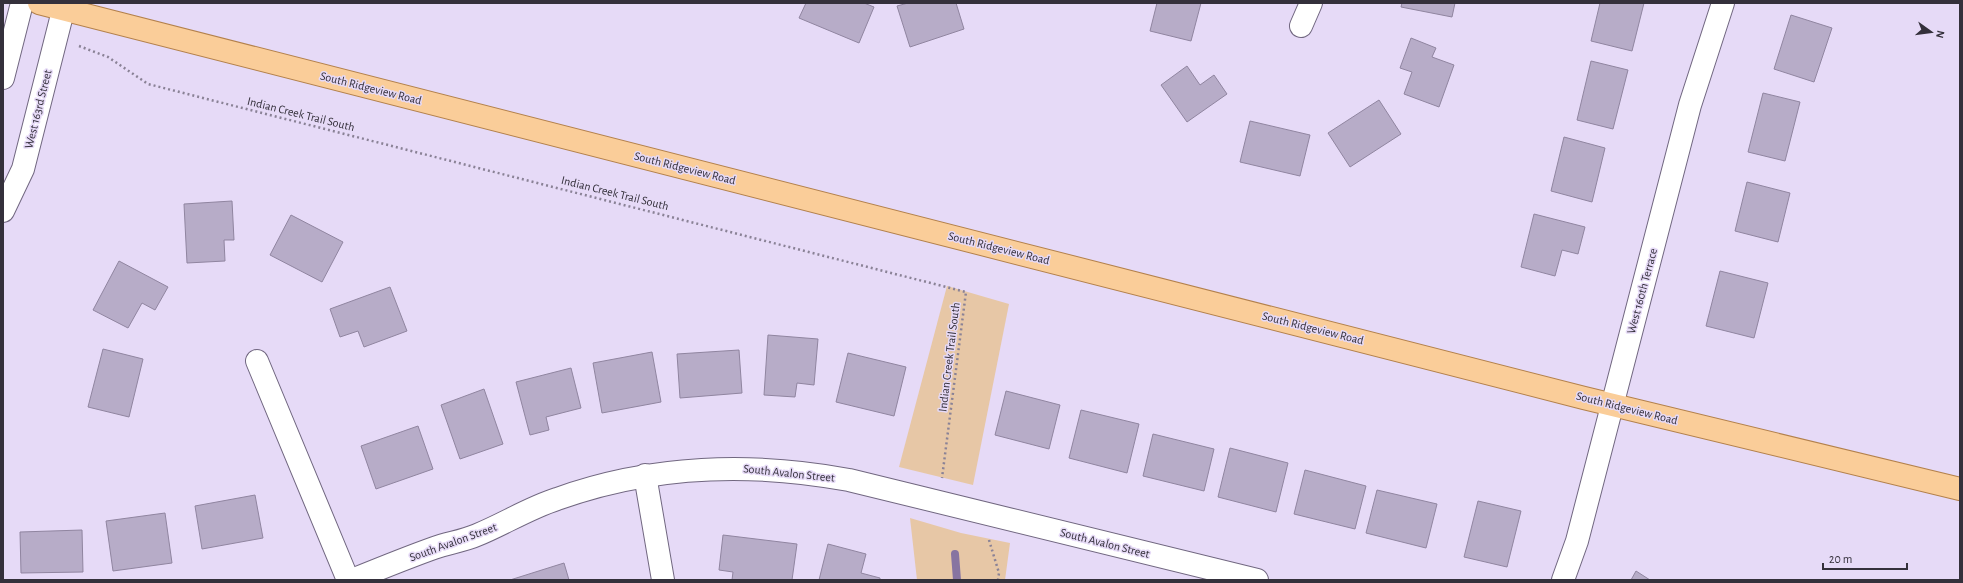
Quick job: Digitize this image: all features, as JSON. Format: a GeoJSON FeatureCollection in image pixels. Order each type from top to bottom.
{"type":"FeatureCollection","features":[{"type":"Feature","properties":{"kind":"main road","name":"South Ridgeview Road"},"geometry":{"type":"LineString","coordinates":[[39,3],[64,6],[1612,404],[1960,489]]}},
{"type":"Feature","properties":{"kind":"street"},"geometry":{"type":"LineString","coordinates":[[3,78],[22,3]]}},
{"type":"Feature","properties":{"kind":"street"},"geometry":{"type":"LineString","coordinates":[[1301,26],[1311,3]]}},
{"type":"Feature","properties":{"kind":"street","name":"West 160th Terrace"},"geometry":{"type":"LineString","coordinates":[[1563,580],[1577,541],[1690,105],[1724,3]]}},
{"type":"Feature","properties":{"kind":"street","name":"West 163rd Street"},"geometry":{"type":"LineString","coordinates":[[3,211],[23,169],[64,6]]}},
{"type":"Feature","properties":{"kind":"street"},"geometry":{"type":"LineString","coordinates":[[257,361],[348,580]]}},
{"type":"Feature","properties":{"kind":"street","name":"South Avalon Street"},"geometry":{"type":"LineString","coordinates":[[352,580],[434,548],[476,535],[556,499],[587,489],[645,475],[716,468],[812,473],[849,480],[1256,580]]}},
{"type":"Feature","properties":{"kind":"street"},"geometry":{"type":"LineString","coordinates":[[645,475],[663,580]]}},
{"type":"Feature","properties":{"kind":"path","name":"Indian Creek Trail South"},"geometry":{"type":"LineString","coordinates":[[86,49],[108,57],[148,84],[966,292],[943,478]]}},
{"type":"Feature","properties":{"kind":"path"},"geometry":{"type":"LineString","coordinates":[[989,540],[999,573],[998,580]]}},
{"type":"Feature","properties":{"kind":"shaded area"},"geometry":{"type":"Polygon","coordinates":[[[947,286],[1009,304],[973,485],[899,467],[947,286]]]}},
{"type":"Feature","properties":{"kind":"shaded area"},"geometry":{"type":"Polygon","coordinates":[[[910,518],[961,533],[1010,543],[1005,580],[917,580],[910,518]]]}},
{"type":"Feature","properties":{"kind":"building"},"geometry":{"type":"Polygon","coordinates":[[[806,3],[864,3],[874,7],[859,43],[799,18],[806,3]]]}},
{"type":"Feature","properties":{"kind":"building"},"geometry":{"type":"Polygon","coordinates":[[[908,3],[956,3],[964,29],[910,47],[897,6],[908,3]]]}},
{"type":"Feature","properties":{"kind":"building"},"geometry":{"type":"Polygon","coordinates":[[[1157,3],[1201,3],[1191,41],[1150,31],[1157,3]]]}},
{"type":"Feature","properties":{"kind":"building"},"geometry":{"type":"Polygon","coordinates":[[[1402,3],[1455,3],[1452,17],[1401,7],[1402,3]]]}},
{"type":"Feature","properties":{"kind":"building"},"geometry":{"type":"Polygon","coordinates":[[[1600,3],[1644,3],[1632,51],[1591,41],[1600,3]]]}},
{"type":"Feature","properties":{"kind":"building"},"geometry":{"type":"Polygon","coordinates":[[[1791,15],[1832,28],[1814,82],[1774,69],[1791,15]]]}},
{"type":"Feature","properties":{"kind":"building"},"geometry":{"type":"Polygon","coordinates":[[[1411,38],[1436,48],[1432,57],[1454,65],[1439,107],[1404,94],[1412,72],[1400,68],[1411,38]]]}},
{"type":"Feature","properties":{"kind":"building"},"geometry":{"type":"Polygon","coordinates":[[[1591,61],[1628,70],[1613,129],[1577,120],[1591,61]]]}},
{"type":"Feature","properties":{"kind":"building"},"geometry":{"type":"Polygon","coordinates":[[[1187,66],[1200,85],[1214,75],[1227,94],[1187,122],[1161,85],[1187,66]]]}},
{"type":"Feature","properties":{"kind":"building"},"geometry":{"type":"Polygon","coordinates":[[[1763,93],[1800,102],[1785,161],[1748,152],[1763,93]]]}},
{"type":"Feature","properties":{"kind":"building"},"geometry":{"type":"Polygon","coordinates":[[[1379,100],[1401,134],[1350,167],[1328,133],[1379,100]]]}},
{"type":"Feature","properties":{"kind":"building"},"geometry":{"type":"Polygon","coordinates":[[[1250,121],[1310,135],[1300,176],[1240,162],[1250,121]]]}},
{"type":"Feature","properties":{"kind":"building"},"geometry":{"type":"Polygon","coordinates":[[[1564,137],[1605,148],[1592,202],[1551,191],[1564,137]]]}},
{"type":"Feature","properties":{"kind":"building"},"geometry":{"type":"Polygon","coordinates":[[[1747,182],[1790,193],[1778,242],[1735,231],[1747,182]]]}},
{"type":"Feature","properties":{"kind":"building"},"geometry":{"type":"Polygon","coordinates":[[[232,201],[234,240],[224,240],[225,261],[187,263],[184,204],[232,201]]]}},
{"type":"Feature","properties":{"kind":"building"},"geometry":{"type":"Polygon","coordinates":[[[1534,214],[1585,227],[1578,254],[1562,250],[1555,276],[1521,267],[1534,214]]]}},
{"type":"Feature","properties":{"kind":"building"},"geometry":{"type":"Polygon","coordinates":[[[291,215],[343,242],[322,282],[270,255],[291,215]]]}},
{"type":"Feature","properties":{"kind":"building"},"geometry":{"type":"Polygon","coordinates":[[[119,261],[168,287],[155,310],[142,303],[128,328],[93,310],[119,261]]]}},
{"type":"Feature","properties":{"kind":"building"},"geometry":{"type":"Polygon","coordinates":[[[1720,271],[1768,283],[1754,338],[1706,326],[1720,271]]]}},
{"type":"Feature","properties":{"kind":"building"},"geometry":{"type":"Polygon","coordinates":[[[390,287],[407,331],[364,347],[358,331],[340,337],[330,309],[390,287]]]}},
{"type":"Feature","properties":{"kind":"building"},"geometry":{"type":"Polygon","coordinates":[[[768,335],[818,339],[814,385],[797,383],[795,397],[764,395],[768,335]]]}},
{"type":"Feature","properties":{"kind":"building"},"geometry":{"type":"Polygon","coordinates":[[[103,349],[143,359],[129,417],[88,407],[103,349]]]}},
{"type":"Feature","properties":{"kind":"building"},"geometry":{"type":"Polygon","coordinates":[[[739,350],[742,393],[680,398],[677,354],[739,350]]]}},
{"type":"Feature","properties":{"kind":"building"},"geometry":{"type":"Polygon","coordinates":[[[652,352],[661,402],[602,413],[593,363],[652,352]]]}},
{"type":"Feature","properties":{"kind":"building"},"geometry":{"type":"Polygon","coordinates":[[[848,353],[906,367],[894,416],[836,402],[848,353]]]}},
{"type":"Feature","properties":{"kind":"building"},"geometry":{"type":"Polygon","coordinates":[[[571,368],[581,408],[546,417],[549,430],[530,435],[516,382],[571,368]]]}},
{"type":"Feature","properties":{"kind":"building"},"geometry":{"type":"Polygon","coordinates":[[[484,389],[503,444],[460,459],[441,405],[484,389]]]}},
{"type":"Feature","properties":{"kind":"building"},"geometry":{"type":"Polygon","coordinates":[[[1006,391],[1060,405],[1049,449],[995,435],[1006,391]]]}},
{"type":"Feature","properties":{"kind":"building"},"geometry":{"type":"Polygon","coordinates":[[[1081,410],[1139,424],[1127,473],[1069,458],[1081,410]]]}},
{"type":"Feature","properties":{"kind":"building"},"geometry":{"type":"Polygon","coordinates":[[[418,426],[433,469],[376,489],[361,446],[418,426]]]}},
{"type":"Feature","properties":{"kind":"building"},"geometry":{"type":"Polygon","coordinates":[[[1153,434],[1214,449],[1204,491],[1143,476],[1153,434]]]}},
{"type":"Feature","properties":{"kind":"building"},"geometry":{"type":"Polygon","coordinates":[[[1230,448],[1288,463],[1276,512],[1218,497],[1230,448]]]}},
{"type":"Feature","properties":{"kind":"building"},"geometry":{"type":"Polygon","coordinates":[[[1305,470],[1366,486],[1355,529],[1294,514],[1305,470]]]}},
{"type":"Feature","properties":{"kind":"building"},"geometry":{"type":"Polygon","coordinates":[[[1377,490],[1437,504],[1426,548],[1366,533],[1377,490]]]}},
{"type":"Feature","properties":{"kind":"building"},"geometry":{"type":"Polygon","coordinates":[[[255,495],[263,538],[202,549],[195,506],[255,495]]]}},
{"type":"Feature","properties":{"kind":"building"},"geometry":{"type":"Polygon","coordinates":[[[1478,501],[1521,511],[1507,567],[1464,557],[1478,501]]]}},
{"type":"Feature","properties":{"kind":"building"},"geometry":{"type":"Polygon","coordinates":[[[165,513],[172,563],[113,571],[106,521],[165,513]]]}},
{"type":"Feature","properties":{"kind":"building"},"geometry":{"type":"Polygon","coordinates":[[[82,530],[83,572],[21,573],[20,532],[82,530]]]}},
{"type":"Feature","properties":{"kind":"building"},"geometry":{"type":"Polygon","coordinates":[[[723,535],[797,544],[792,580],[732,580],[733,572],[719,570],[723,535]]]}},
{"type":"Feature","properties":{"kind":"building"},"geometry":{"type":"Polygon","coordinates":[[[828,544],[866,554],[861,573],[880,578],[880,580],[819,580],[828,544]]]}},
{"type":"Feature","properties":{"kind":"building"},"geometry":{"type":"Polygon","coordinates":[[[564,563],[569,580],[510,580],[564,563]]]}},
{"type":"Feature","properties":{"kind":"building"},"geometry":{"type":"Polygon","coordinates":[[[1636,571],[1650,580],[1631,580],[1636,571]]]}},
{"type":"Feature","properties":{"kind":"waterway"},"geometry":{"type":"LineString","coordinates":[[955,554],[957,580]]}}]}
